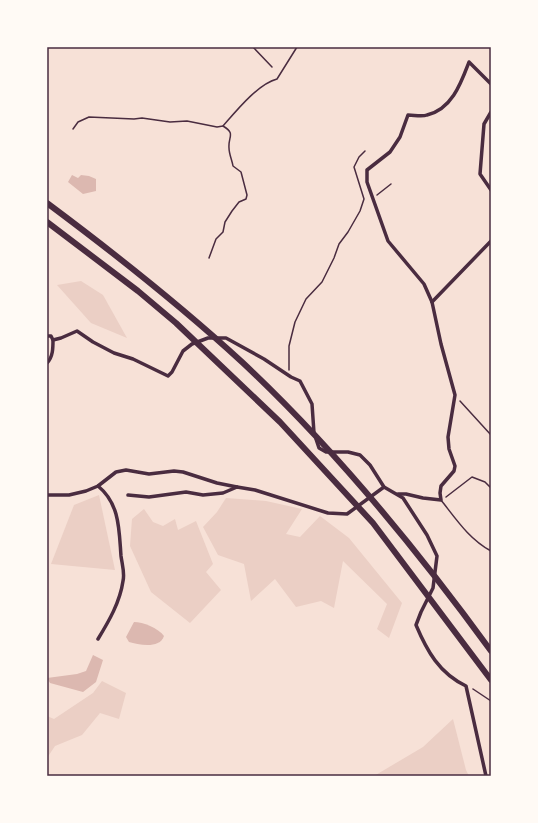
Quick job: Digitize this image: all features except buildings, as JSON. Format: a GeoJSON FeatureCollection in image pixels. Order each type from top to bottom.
{"type":"FeatureCollection","features":[{"type":"Feature","properties":{"kind":"highway"},"geometry":{"type":"LineString","coordinates":[[47,203],[136,271],[185,312],[242,363],[297,417],[344,466],[398,528],[456,602],[491,651]]}},
{"type":"Feature","properties":{"kind":"highway"},"geometry":{"type":"LineString","coordinates":[[47,222],[138,291],[176,323],[280,422],[373,523],[491,680]]}},
{"type":"Feature","properties":{"kind":"street"},"geometry":{"type":"LineString","coordinates":[[397,494],[406,494],[441,500],[441,486],[454,470],[455,466],[449,449],[448,437],[455,395],[441,344],[432,302],[424,284],[388,241],[367,182],[367,170],[390,152],[400,136],[408,115],[427,116],[442,108],[455,95],[469,62],[491,84]]}},
{"type":"Feature","properties":{"kind":"street"},"geometry":{"type":"LineString","coordinates":[[491,112],[484,124],[480,174],[491,190]]}},
{"type":"Feature","properties":{"kind":"street"},"geometry":{"type":"LineString","coordinates":[[432,302],[491,241]]}},
{"type":"Feature","properties":{"kind":"street"},"geometry":{"type":"LineString","coordinates":[[53,340],[77,331],[93,342],[114,353],[133,359],[168,376],[172,372],[183,351],[192,344],[208,338],[226,338],[264,359],[288,376],[300,382],[312,404],[313,430],[319,448],[326,452],[348,452],[360,455],[370,465],[384,486],[404,498],[427,535],[437,556],[433,588],[416,625],[426,649],[444,673],[466,686],[486,776]]}},
{"type":"Feature","properties":{"kind":"street"},"geometry":{"type":"LineString","coordinates":[[47,336],[51,336],[53,340],[53,351],[50,360],[47,363]]}},
{"type":"Feature","properties":{"kind":"street"},"geometry":{"type":"LineString","coordinates":[[47,495],[69,495],[86,491],[98,486],[116,472],[126,470],[148,474],[174,471],[255,490],[328,513],[347,514],[384,486]]}},
{"type":"Feature","properties":{"kind":"street"},"geometry":{"type":"LineString","coordinates":[[98,486],[106,493],[118,519],[124,579],[111,618],[98,639]]}},
{"type":"Feature","properties":{"kind":"street"},"geometry":{"type":"LineString","coordinates":[[128,495],[149,497],[186,492],[203,495],[223,493],[237,487]]}},
{"type":"Feature","properties":{"kind":"lane"},"geometry":{"type":"LineString","coordinates":[[254,47],[272,67]]}},
{"type":"Feature","properties":{"kind":"lane"},"geometry":{"type":"LineString","coordinates":[[441,500],[466,533],[491,551]]}},
{"type":"Feature","properties":{"kind":"path"},"geometry":{"type":"LineString","coordinates":[[223,126],[257,90],[269,81],[278,79],[296,47]]}},
{"type":"Feature","properties":{"kind":"path"},"geometry":{"type":"LineString","coordinates":[[73,130],[78,122],[89,117],[142,118],[170,122],[187,121],[217,127],[223,126],[229,129],[231,134],[229,147],[233,166],[241,172],[247,195],[246,199],[240,202],[225,222],[223,232],[216,239],[209,258]]}},
{"type":"Feature","properties":{"kind":"path"},"geometry":{"type":"LineString","coordinates":[[288,376],[290,364],[289,346],[295,322],[306,299],[322,282],[339,244],[360,211],[364,199],[354,167],[359,157],[365,151]]}},
{"type":"Feature","properties":{"kind":"path"},"geometry":{"type":"LineString","coordinates":[[364,199],[372,198],[391,184]]}},
{"type":"Feature","properties":{"kind":"path"},"geometry":{"type":"LineString","coordinates":[[455,395],[491,435]]}},
{"type":"Feature","properties":{"kind":"path"},"geometry":{"type":"LineString","coordinates":[[441,500],[472,477],[485,482],[491,488]]}},
{"type":"Feature","properties":{"kind":"path"},"geometry":{"type":"LineString","coordinates":[[466,686],[491,701]]}},
{"type":"Feature","properties":{"kind":"shaded area"},"geometry":{"type":"Polygon","coordinates":[[[72,175],[78,178],[81,175],[96,179],[96,191],[83,194],[68,182],[72,175]]]}},
{"type":"Feature","properties":{"kind":"shaded area"},"geometry":{"type":"Polygon","coordinates":[[[81,281],[103,295],[127,338],[91,323],[57,285],[81,281]]]}},
{"type":"Feature","properties":{"kind":"shaded area"},"geometry":{"type":"Polygon","coordinates":[[[99,495],[115,570],[51,564],[74,505],[99,495]]]}},
{"type":"Feature","properties":{"kind":"shaded area"},"geometry":{"type":"Polygon","coordinates":[[[226,498],[266,501],[302,509],[286,534],[300,537],[320,516],[349,538],[402,603],[389,638],[377,629],[387,604],[343,561],[334,608],[321,601],[296,607],[275,579],[251,601],[244,564],[218,555],[203,527],[217,512],[226,498]]]}},
{"type":"Feature","properties":{"kind":"shaded area"},"geometry":{"type":"Polygon","coordinates":[[[144,509],[153,522],[163,526],[175,519],[178,530],[196,521],[213,564],[206,572],[221,590],[190,623],[151,592],[130,546],[132,519],[144,509]]]}},
{"type":"Feature","properties":{"kind":"shaded area"},"geometry":{"type":"Polygon","coordinates":[[[134,622],[146,624],[158,630],[164,636],[162,640],[158,643],[149,645],[129,642],[126,637],[134,622]]]}},
{"type":"Feature","properties":{"kind":"shaded area"},"geometry":{"type":"Polygon","coordinates":[[[93,655],[103,660],[96,682],[83,692],[50,683],[47,678],[77,674],[86,671],[93,655]]]}},
{"type":"Feature","properties":{"kind":"shaded area"},"geometry":{"type":"Polygon","coordinates":[[[102,681],[126,693],[119,719],[100,713],[82,735],[55,746],[47,758],[47,716],[54,719],[93,693],[102,681]]]}},
{"type":"Feature","properties":{"kind":"shaded area"},"geometry":{"type":"Polygon","coordinates":[[[453,719],[466,770],[469,776],[374,776],[423,747],[453,719]]]}}]}
